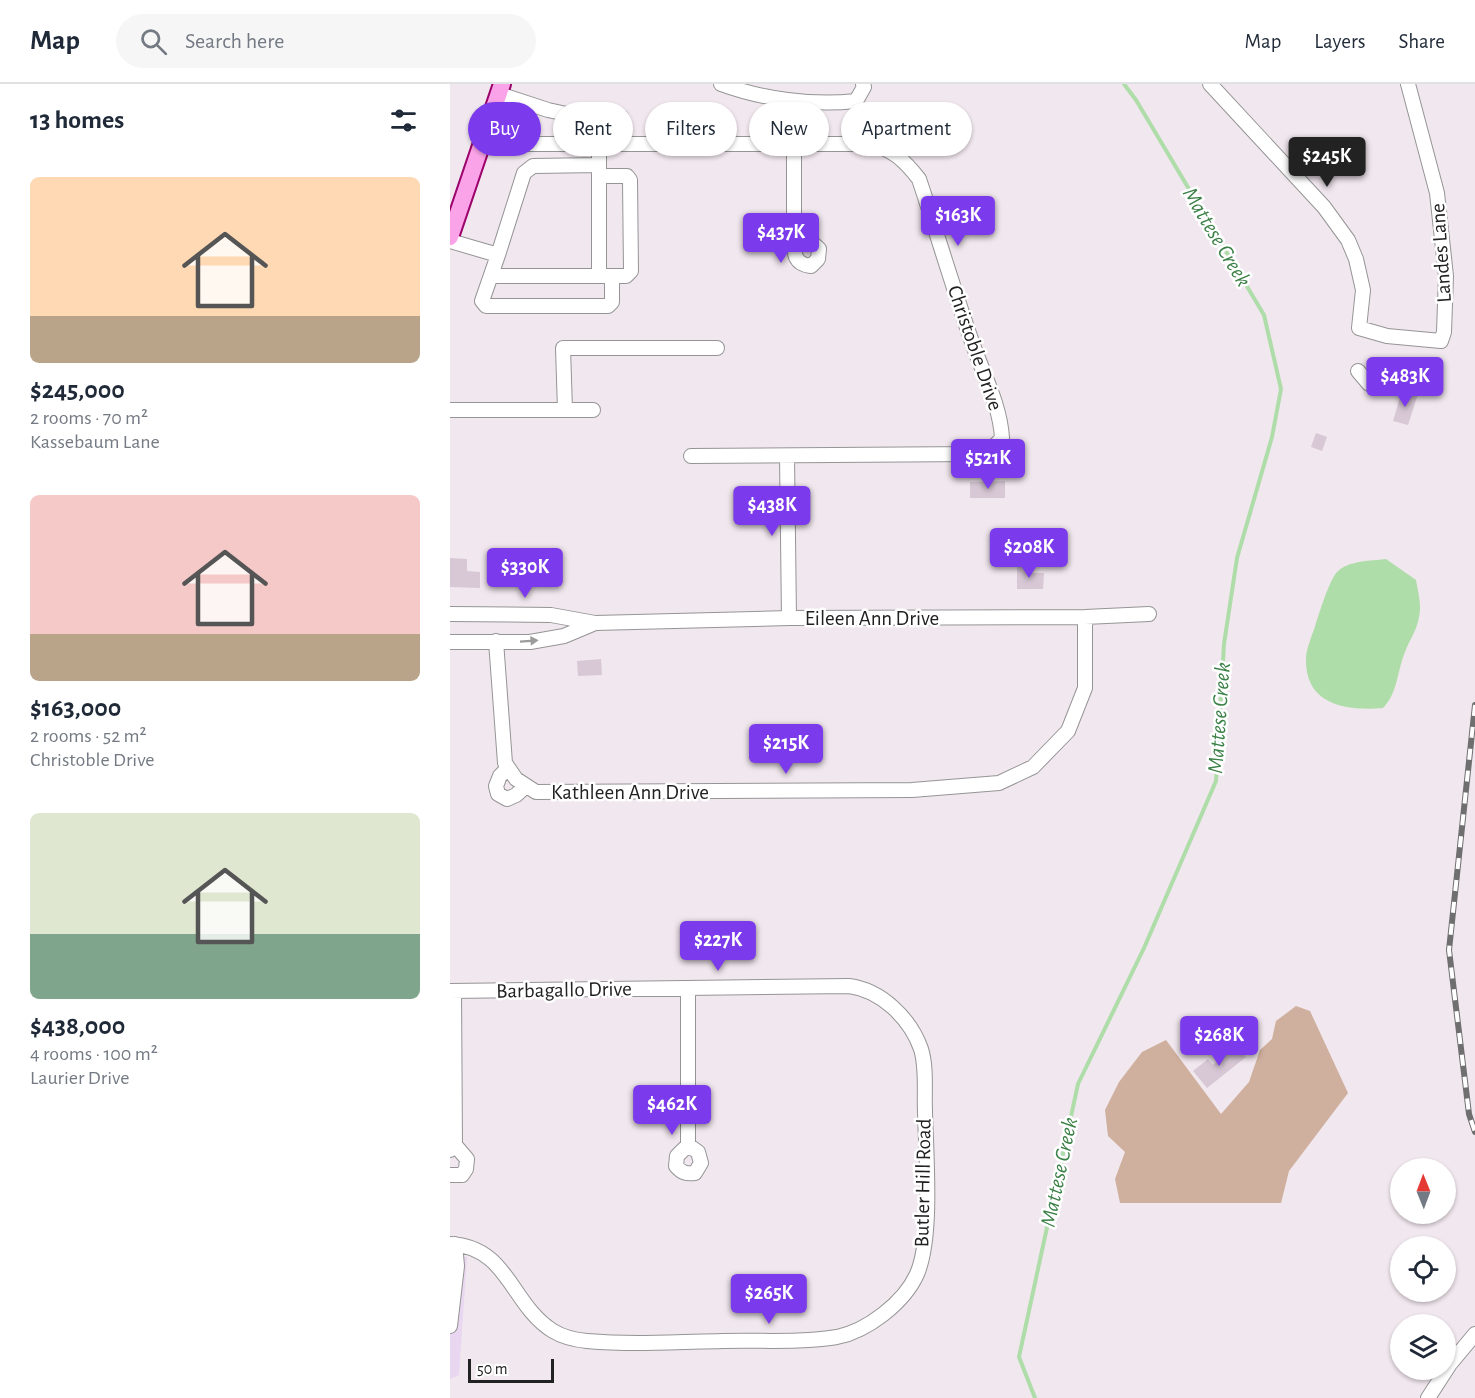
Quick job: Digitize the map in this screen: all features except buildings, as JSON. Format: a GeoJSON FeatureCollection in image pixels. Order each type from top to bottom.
{"type":"FeatureCollection","features":[{"type":"Feature","properties":{"kind":"main road"},"geometry":{"type":"LineString","coordinates":[[450,239],[477,156]]}},
{"type":"Feature","properties":{"kind":"street"},"geometry":{"type":"LineString","coordinates":[[721,84],[776,98],[836,103],[856,101],[864,87],[863,84]]}},
{"type":"Feature","properties":{"kind":"street","name":"Landes Lane"},"geometry":{"type":"LineString","coordinates":[[1210,84],[1324,207],[1348,240],[1356,259],[1363,290],[1359,328],[1387,336],[1442,340],[1446,276],[1437,193],[1420,122],[1408,84]]}},
{"type":"Feature","properties":{"kind":"street"},"geometry":{"type":"LineString","coordinates":[[500,89],[553,111]]}},
{"type":"Feature","properties":{"kind":"street","name":"Christoble Drive"},"geometry":{"type":"LineString","coordinates":[[633,145],[749,145]]}},
{"type":"Feature","properties":{"kind":"street","name":"Christoble Drive"},"geometry":{"type":"LineString","coordinates":[[691,456],[974,454],[986,453],[996,447],[1002,438],[1002,424],[995,400],[972,342],[920,179],[902,157],[879,146],[829,145]]}},
{"type":"Feature","properties":{"kind":"street"},"geometry":{"type":"LineString","coordinates":[[491,276],[605,276],[626,276],[631,271],[630,180],[627,176],[599,170],[533,166],[524,173],[482,302],[486,306],[608,306],[612,302],[605,276],[599,170],[599,156]]}},
{"type":"Feature","properties":{"kind":"street"},"geometry":{"type":"LineString","coordinates":[[794,156],[796,236]]}},
{"type":"Feature","properties":{"kind":"street"},"geometry":{"type":"LineString","coordinates":[[450,239],[498,255]]}},
{"type":"Feature","properties":{"kind":"street"},"geometry":{"type":"LineString","coordinates":[[565,410],[562,348],[717,348]]}},
{"type":"Feature","properties":{"kind":"street"},"geometry":{"type":"LineString","coordinates":[[1358,371],[1369,384],[1401,381],[1411,385]]}},
{"type":"Feature","properties":{"kind":"street"},"geometry":{"type":"LineString","coordinates":[[450,410],[594,410]]}},
{"type":"Feature","properties":{"kind":"street"},"geometry":{"type":"LineString","coordinates":[[787,456],[789,618]]}},
{"type":"Feature","properties":{"kind":"street","name":"Eileen Ann Drive"},"geometry":{"type":"LineString","coordinates":[[450,614],[551,615],[595,623],[789,618],[1085,617],[1149,614]]}},
{"type":"Feature","properties":{"kind":"street","name":"Kathleen Ann Drive"},"geometry":{"type":"LineString","coordinates":[[526,786],[507,799],[498,794],[496,786],[500,776],[508,768],[516,779],[536,792],[912,790],[999,783],[1033,767],[1068,730],[1085,688],[1085,617]]}},
{"type":"Feature","properties":{"kind":"street","name":"Eileen Ann Drive"},"geometry":{"type":"LineString","coordinates":[[450,642],[530,642],[564,636],[595,623]]}},
{"type":"Feature","properties":{"kind":"street"},"geometry":{"type":"LineString","coordinates":[[496,641],[501,695],[501,729],[505,763],[508,768]]}},
{"type":"Feature","properties":{"kind":"street"},"geometry":{"type":"LineString","coordinates":[[688,988],[688,1145]]}},
{"type":"Feature","properties":{"kind":"street","name":"Barbagallo Drive"},"geometry":{"type":"LineString","coordinates":[[452,991],[862,988],[876,993],[907,1023],[918,1041],[924,1064]]}},
{"type":"Feature","properties":{"kind":"street"},"geometry":{"type":"LineString","coordinates":[[450,1174],[462,1175],[466,1169],[467,1159],[452,1148],[452,991]]}},
{"type":"Feature","properties":{"kind":"street","name":"Butler Hill Road"},"geometry":{"type":"LineString","coordinates":[[453,1244],[473,1248],[487,1255],[502,1270],[528,1311],[554,1331],[576,1340],[778,1341],[837,1337],[854,1332],[870,1323],[902,1295],[917,1275],[922,1255],[927,1207],[924,1064]]}},
{"type":"Feature","properties":{"kind":"street"},"geometry":{"type":"LineString","coordinates":[[450,1326],[457,1266],[453,1244]]}},
{"type":"Feature","properties":{"kind":"street"},"geometry":{"type":"LineString","coordinates":[[1428,1398],[1450,1364],[1475,1334]]}},
{"type":"Feature","properties":{"kind":"shaded area"},"geometry":{"type":"Polygon","coordinates":[[[1386,559],[1416,580],[1420,604],[1418,622],[1402,659],[1392,696],[1383,708],[1355,708],[1330,702],[1320,696],[1312,686],[1306,659],[1308,646],[1328,589],[1334,576],[1342,568],[1360,562],[1386,559]]]}},
{"type":"Feature","properties":{"kind":"shaded area"},"geometry":{"type":"Polygon","coordinates":[[[1296,1006],[1310,1011],[1348,1093],[1289,1171],[1281,1203],[1120,1203],[1115,1179],[1125,1152],[1108,1136],[1105,1110],[1119,1082],[1142,1052],[1166,1040],[1221,1114],[1249,1082],[1260,1050],[1272,1039],[1276,1021],[1296,1006]]]}},
{"type":"Feature","properties":{"kind":"shaded area"},"geometry":{"type":"Polygon","coordinates":[[[450,1256],[467,1257],[459,1375],[450,1379],[450,1256]]]}},
{"type":"Feature","properties":{"kind":"waterway","name":"Mattese Creek"},"geometry":{"type":"LineString","coordinates":[[1035,1398],[1019,1357],[1078,1084],[1144,948],[1216,781],[1224,644],[1237,558],[1272,437],[1281,389],[1264,315],[1136,100],[1124,84]]}},
{"type":"Feature","properties":{"kind":"railway"},"geometry":{"type":"LineString","coordinates":[[1475,705],[1449,950],[1469,1114],[1475,1132]]}}]}
